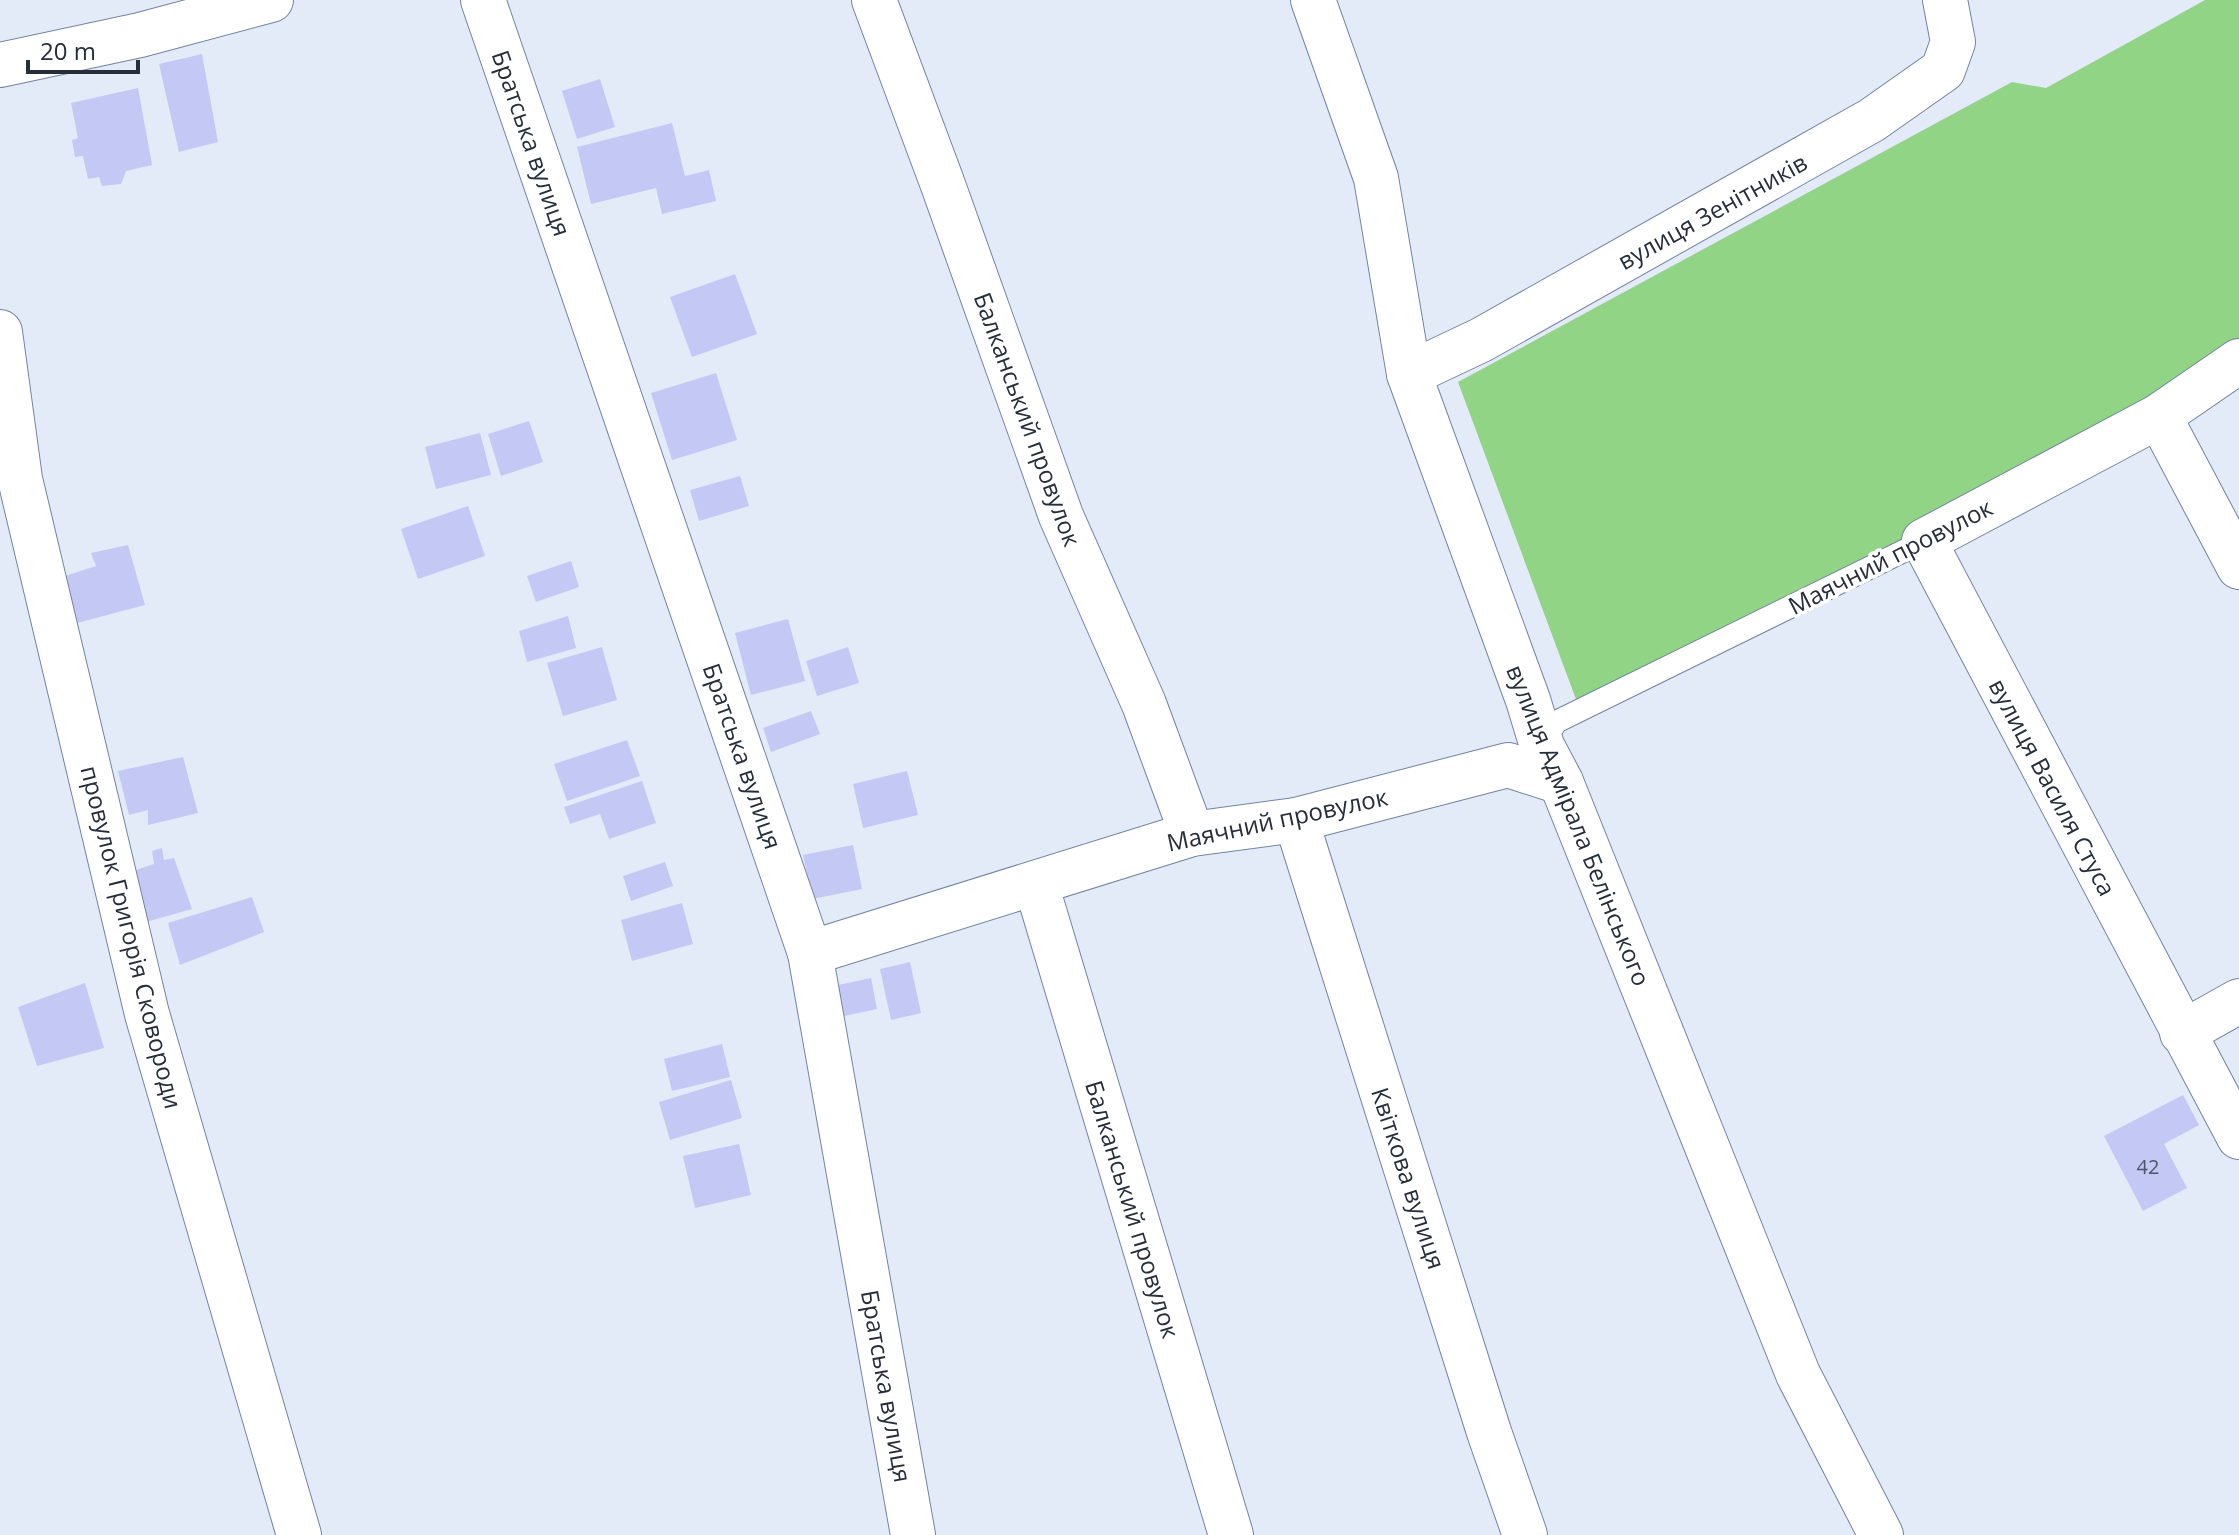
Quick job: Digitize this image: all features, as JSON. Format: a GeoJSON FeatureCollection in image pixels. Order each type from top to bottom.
{"type":"FeatureCollection","features":[{"type":"Feature","properties":{"kind":"street"},"geometry":{"type":"LineString","coordinates":[[0,65],[140,35],[271,0]]}},
{"type":"Feature","properties":{"kind":"street","name":"Братська вулиця"},"geometry":{"type":"LineString","coordinates":[[483,0],[810,953],[913,1535]]}},
{"type":"Feature","properties":{"kind":"street","name":"Балканський провулок"},"geometry":{"type":"LineString","coordinates":[[874,0],[1061,516],[1144,704],[1192,834]]}},
{"type":"Feature","properties":{"kind":"street","name":"вулиця Адмірала Белінського"},"geometry":{"type":"LineString","coordinates":[[1313,0],[1376,178],[1409,374],[1528,700],[1798,1374],[1881,1535]]}},
{"type":"Feature","properties":{"kind":"street","name":"вулиця Зенітників"},"geometry":{"type":"LineString","coordinates":[[1409,374],[1481,340],[1884,112],[1943,70],[1953,42],[1945,0]]}},
{"type":"Feature","properties":{"kind":"street","name":"провулок Григорія Сковороди"},"geometry":{"type":"LineString","coordinates":[[0,332],[20,479],[147,1014],[299,1535]]}},
{"type":"Feature","properties":{"kind":"street","name":"Маячний провулок"},"geometry":{"type":"LineString","coordinates":[[1924,541],[2159,416],[2239,361]]}},
{"type":"Feature","properties":{"kind":"street"},"geometry":{"type":"LineString","coordinates":[[2159,416],[2239,567]]}},
{"type":"Feature","properties":{"kind":"street","name":"вулиця Василя Стуса"},"geometry":{"type":"LineString","coordinates":[[1924,541],[2239,1137]]}},
{"type":"Feature","properties":{"kind":"street","name":"Маячний провулок"},"geometry":{"type":"LineString","coordinates":[[810,953],[1192,834],[1296,820],[1508,765],[1552,764]]}},
{"type":"Feature","properties":{"kind":"street","name":"Квіткова вулиця"},"geometry":{"type":"LineString","coordinates":[[1296,820],[1489,1432],[1525,1535]]}},
{"type":"Feature","properties":{"kind":"street","name":"Балканський провулок"},"geometry":{"type":"LineString","coordinates":[[1036,884],[1231,1535]]}},
{"type":"Feature","properties":{"kind":"street"},"geometry":{"type":"LineString","coordinates":[[2182,1033],[2239,1001]]}},
{"type":"Feature","properties":{"kind":"lane","name":"Маячний провулок"},"geometry":{"type":"LineString","coordinates":[[1552,764],[1556,722],[1924,541]]}},
{"type":"Feature","properties":{"kind":"green space"},"geometry":{"type":"Polygon","coordinates":[[[2205,0],[2239,0],[2239,340],[2149,406],[1926,530],[1577,702],[1458,382],[2012,82],[2046,88],[2205,0]]]}},
{"type":"Feature","properties":{"kind":"building"},"geometry":{"type":"Polygon","coordinates":[[[202,54],[218,142],[179,152],[159,64],[202,54]]]}},
{"type":"Feature","properties":{"kind":"building"},"geometry":{"type":"Polygon","coordinates":[[[600,79],[615,127],[577,139],[562,91],[600,79]]]}},
{"type":"Feature","properties":{"kind":"building"},"geometry":{"type":"Polygon","coordinates":[[[138,88],[152,165],[126,171],[121,184],[102,186],[99,177],[88,179],[83,156],[75,157],[72,140],[78,138],[71,103],[138,88]]]}},
{"type":"Feature","properties":{"kind":"building"},"geometry":{"type":"Polygon","coordinates":[[[672,123],[685,176],[709,170],[716,201],[662,214],[656,188],[591,204],[577,147],[672,123]]]}},
{"type":"Feature","properties":{"kind":"building"},"geometry":{"type":"Polygon","coordinates":[[[735,274],[757,334],[692,357],[670,297],[735,274]]]}},
{"type":"Feature","properties":{"kind":"building"},"geometry":{"type":"Polygon","coordinates":[[[716,373],[737,440],[672,460],[651,393],[716,373]]]}},
{"type":"Feature","properties":{"kind":"building"},"geometry":{"type":"Polygon","coordinates":[[[529,421],[543,462],[501,476],[488,434],[529,421]]]}},
{"type":"Feature","properties":{"kind":"building"},"geometry":{"type":"Polygon","coordinates":[[[480,433],[491,475],[436,489],[425,447],[480,433]]]}},
{"type":"Feature","properties":{"kind":"building"},"geometry":{"type":"Polygon","coordinates":[[[740,476],[749,506],[699,521],[690,490],[740,476]]]}},
{"type":"Feature","properties":{"kind":"building"},"geometry":{"type":"Polygon","coordinates":[[[468,506],[485,556],[418,579],[401,529],[468,506]]]}},
{"type":"Feature","properties":{"kind":"building"},"geometry":{"type":"Polygon","coordinates":[[[128,545],[145,605],[77,623],[65,576],[96,566],[91,553],[128,545]]]}},
{"type":"Feature","properties":{"kind":"building"},"geometry":{"type":"Polygon","coordinates":[[[571,561],[579,587],[536,602],[527,576],[571,561]]]}},
{"type":"Feature","properties":{"kind":"building"},"geometry":{"type":"Polygon","coordinates":[[[568,616],[576,648],[527,662],[519,631],[568,616]]]}},
{"type":"Feature","properties":{"kind":"building"},"geometry":{"type":"Polygon","coordinates":[[[788,619],[805,681],[751,695],[735,633],[788,619]]]}},
{"type":"Feature","properties":{"kind":"building"},"geometry":{"type":"Polygon","coordinates":[[[602,647],[617,700],[563,716],[547,663],[602,647]]]}},
{"type":"Feature","properties":{"kind":"building"},"geometry":{"type":"Polygon","coordinates":[[[848,647],[859,683],[817,696],[806,661],[848,647]]]}},
{"type":"Feature","properties":{"kind":"building"},"geometry":{"type":"Polygon","coordinates":[[[811,711],[820,734],[771,752],[763,728],[811,711]]]}},
{"type":"Feature","properties":{"kind":"building"},"geometry":{"type":"Polygon","coordinates":[[[627,740],[640,776],[567,801],[554,764],[627,740]]]}},
{"type":"Feature","properties":{"kind":"building"},"geometry":{"type":"Polygon","coordinates":[[[183,757],[198,813],[148,825],[148,810],[129,815],[118,771],[183,757]]]}},
{"type":"Feature","properties":{"kind":"building"},"geometry":{"type":"Polygon","coordinates":[[[907,771],[918,815],[863,828],[853,784],[907,771]]]}},
{"type":"Feature","properties":{"kind":"building"},"geometry":{"type":"Polygon","coordinates":[[[642,781],[656,823],[609,839],[600,814],[570,824],[564,807],[642,781]]]}},
{"type":"Feature","properties":{"kind":"building"},"geometry":{"type":"Polygon","coordinates":[[[853,845],[862,889],[812,899],[803,855],[853,845]]]}},
{"type":"Feature","properties":{"kind":"building"},"geometry":{"type":"Polygon","coordinates":[[[162,848],[164,860],[174,858],[192,909],[146,922],[133,871],[154,864],[152,851],[162,848]]]}},
{"type":"Feature","properties":{"kind":"building"},"geometry":{"type":"Polygon","coordinates":[[[665,862],[673,886],[631,901],[623,876],[665,862]]]}},
{"type":"Feature","properties":{"kind":"building"},"geometry":{"type":"Polygon","coordinates":[[[252,897],[264,932],[180,965],[168,923],[252,897]]]}},
{"type":"Feature","properties":{"kind":"building"},"geometry":{"type":"Polygon","coordinates":[[[682,903],[693,944],[632,961],[621,920],[682,903]]]}},
{"type":"Feature","properties":{"kind":"building"},"geometry":{"type":"Polygon","coordinates":[[[910,962],[921,1013],[891,1020],[880,969],[910,962]]]}},
{"type":"Feature","properties":{"kind":"building"},"geometry":{"type":"Polygon","coordinates":[[[871,978],[877,1009],[835,1018],[829,987],[871,978]]]}},
{"type":"Feature","properties":{"kind":"building"},"geometry":{"type":"Polygon","coordinates":[[[85,983],[104,1048],[37,1066],[18,1007],[85,983]]]}},
{"type":"Feature","properties":{"kind":"building"},"geometry":{"type":"Polygon","coordinates":[[[722,1044],[730,1077],[672,1091],[664,1059],[722,1044]]]}},
{"type":"Feature","properties":{"kind":"building"},"geometry":{"type":"Polygon","coordinates":[[[731,1080],[742,1118],[670,1140],[659,1102],[731,1080]]]}},
{"type":"Feature","properties":{"kind":"building"},"geometry":{"type":"Polygon","coordinates":[[[2183,1095],[2199,1125],[2164,1144],[2187,1188],[2143,1211],[2104,1136],[2183,1095]]]}},
{"type":"Feature","properties":{"kind":"building"},"geometry":{"type":"Polygon","coordinates":[[[739,1144],[751,1195],[695,1208],[683,1156],[739,1144]]]}}]}
